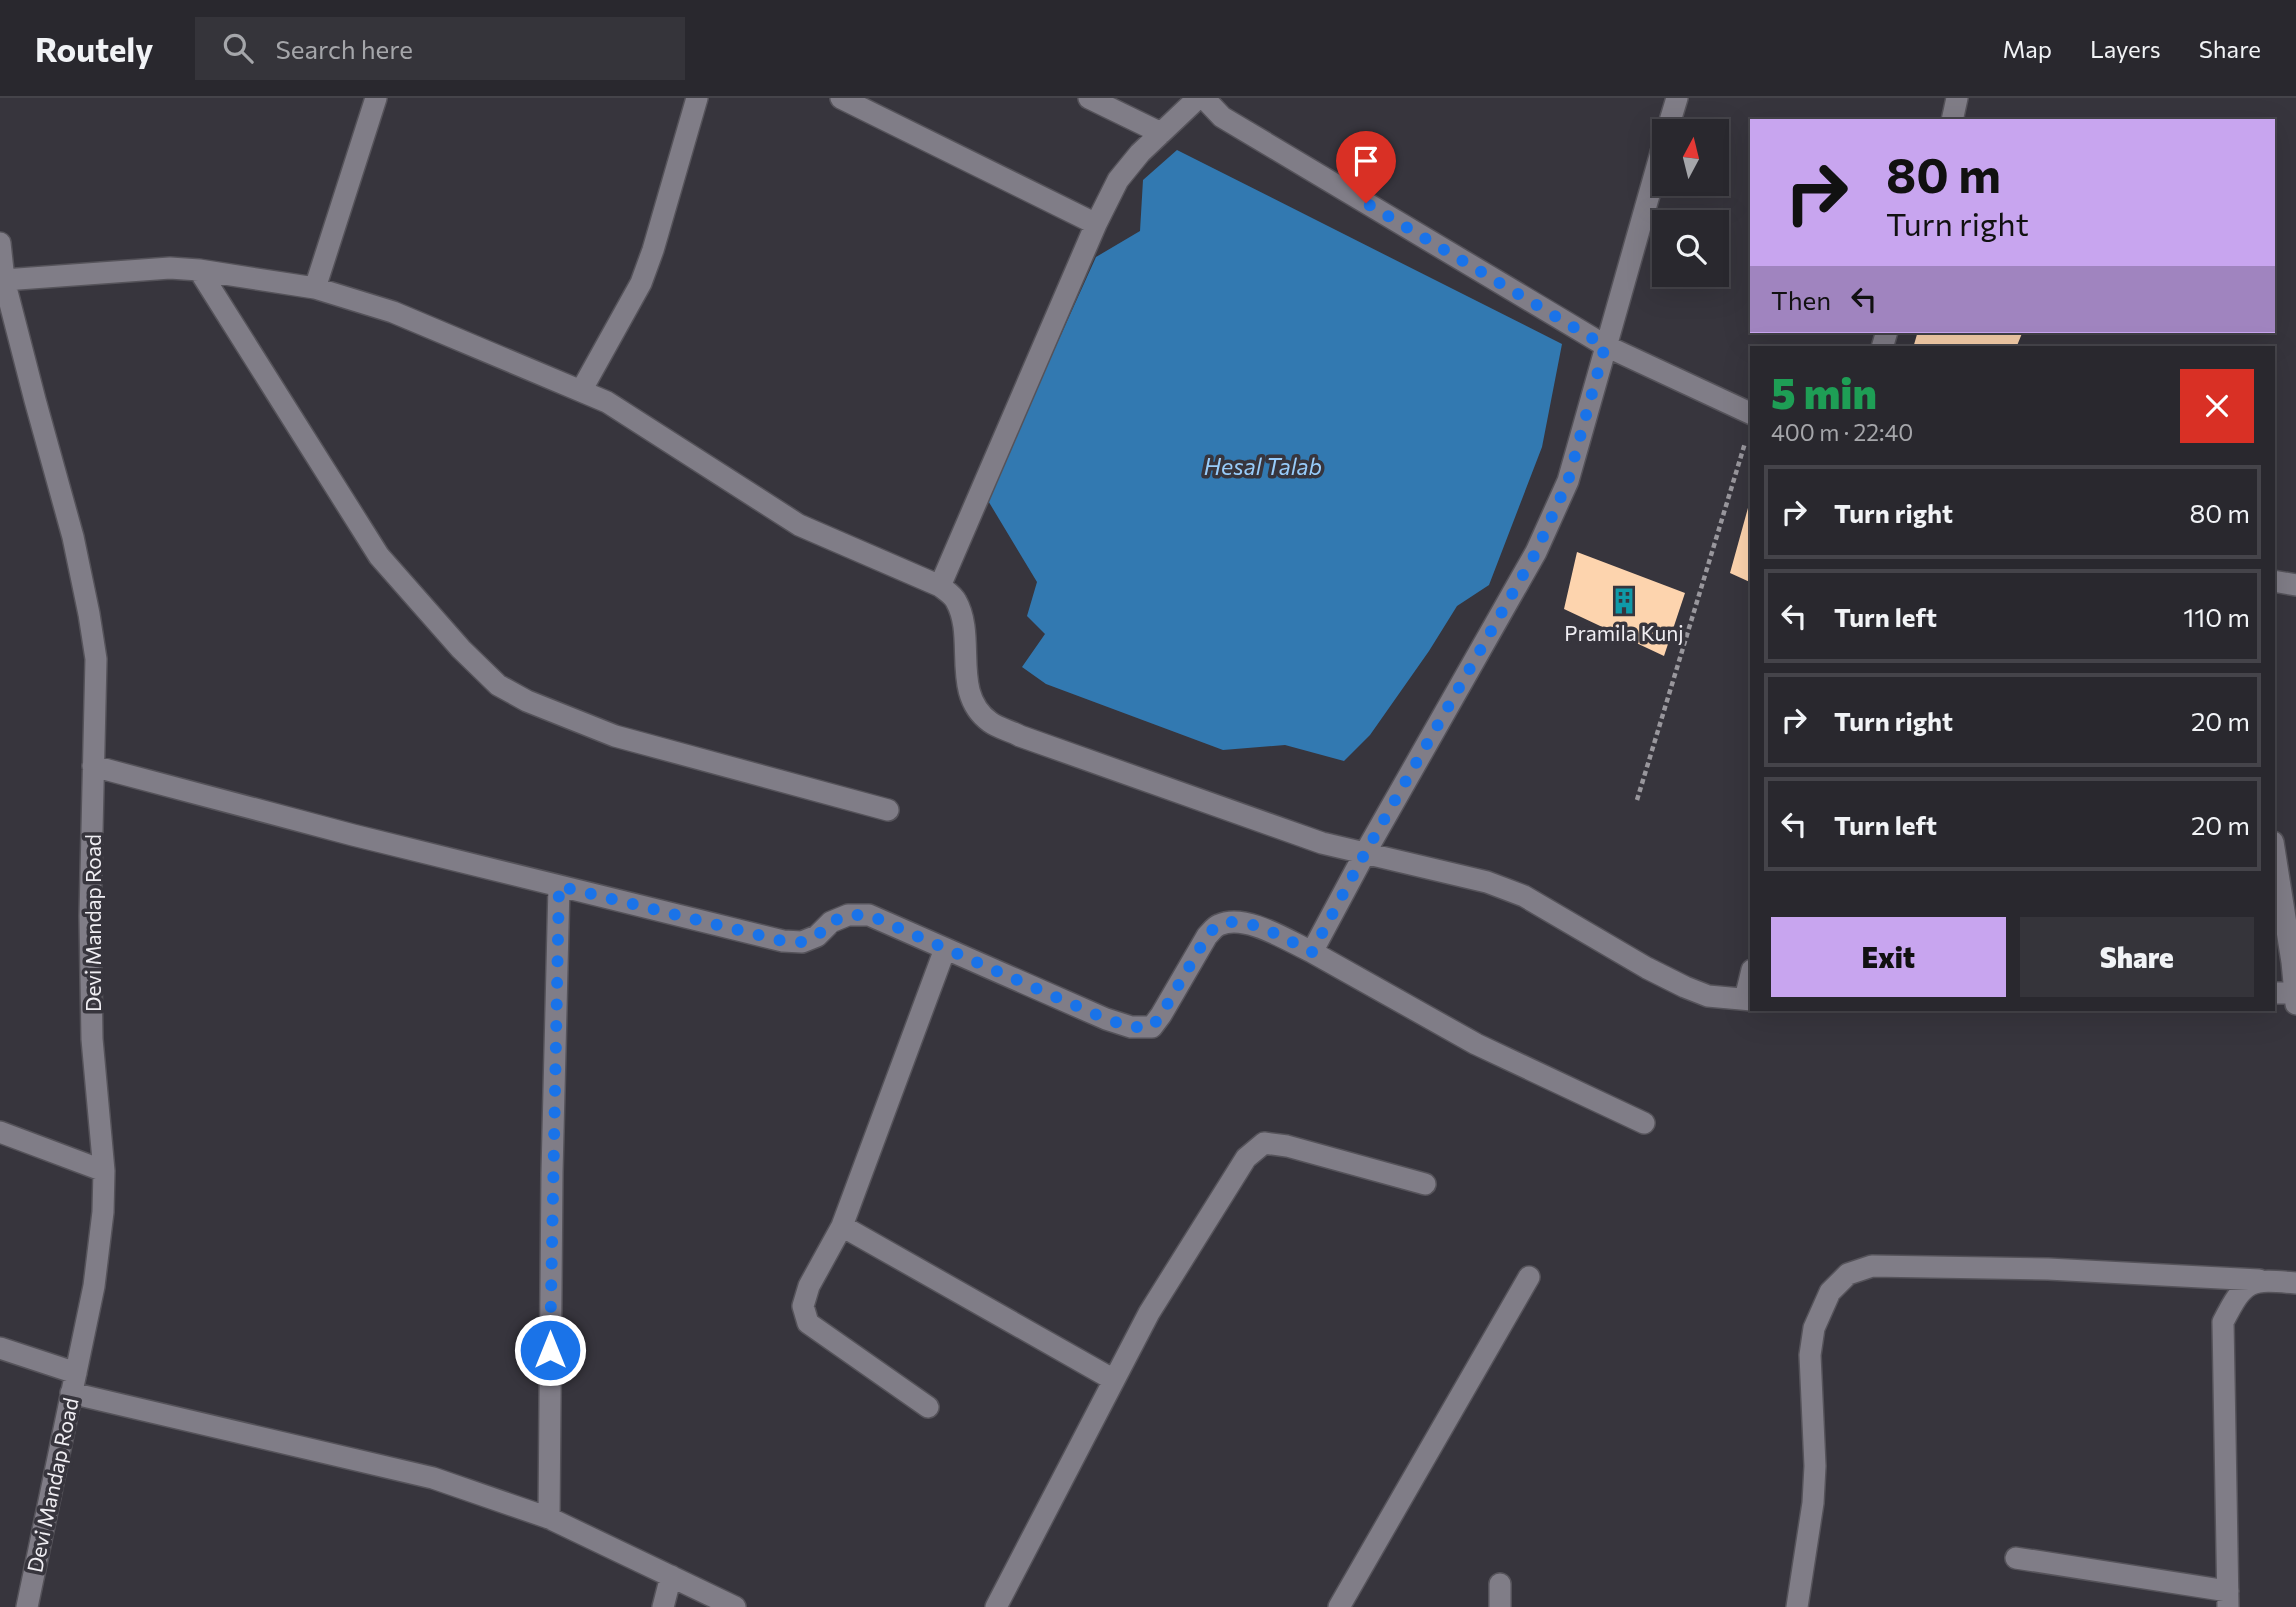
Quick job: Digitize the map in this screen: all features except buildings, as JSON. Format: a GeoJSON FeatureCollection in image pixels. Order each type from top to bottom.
{"type":"FeatureCollection","features":[{"type":"Feature","properties":{"kind":"street"},"geometry":{"type":"LineString","coordinates":[[315,288],[376,98]]}},
{"type":"Feature","properties":{"kind":"street"},"geometry":{"type":"LineString","coordinates":[[581,391],[641,283],[697,98]]}},
{"type":"Feature","properties":{"kind":"street"},"geometry":{"type":"LineString","coordinates":[[841,98],[875,106],[1096,224]]}},
{"type":"Feature","properties":{"kind":"street"},"geometry":{"type":"LineString","coordinates":[[1088,98],[1161,134]]}},
{"type":"Feature","properties":{"kind":"street"},"geometry":{"type":"LineString","coordinates":[[940,586],[1096,224],[1118,180],[1140,153],[1198,98]]}},
{"type":"Feature","properties":{"kind":"street"},"geometry":{"type":"LineString","coordinates":[[1204,98],[1222,117],[1605,346],[1750,413]]}},
{"type":"Feature","properties":{"kind":"street"},"geometry":{"type":"LineString","coordinates":[[1671,119],[1677,98]]}},
{"type":"Feature","properties":{"kind":"street"},"geometry":{"type":"LineString","coordinates":[[1952,119],[1957,98]]}},
{"type":"Feature","properties":{"kind":"street"},"geometry":{"type":"LineString","coordinates":[[1312,952],[1365,853],[1536,552],[1568,481],[1652,183]]}},
{"type":"Feature","properties":{"kind":"street","name":"Devi Mandap Road"},"geometry":{"type":"LineString","coordinates":[[0,243],[4,280],[73,537],[96,659],[90,915],[92,1040],[104,1171],[103,1212],[94,1286],[27,1607]]}},
{"type":"Feature","properties":{"kind":"street"},"geometry":{"type":"LineString","coordinates":[[4,280],[170,268],[199,270],[315,288],[393,312],[607,402],[799,525],[940,586],[955,599],[959,609],[966,679],[974,704],[990,722],[1020,736],[1322,844],[1487,882],[1524,896],[1647,968],[1685,987],[1708,996],[1748,999]]}},
{"type":"Feature","properties":{"kind":"street"},"geometry":{"type":"LineString","coordinates":[[199,270],[379,556],[461,649],[498,685],[527,701],[615,736],[888,810]]}},
{"type":"Feature","properties":{"kind":"street"},"geometry":{"type":"LineString","coordinates":[[2275,581],[2296,585]]}},
{"type":"Feature","properties":{"kind":"street"},"geometry":{"type":"LineString","coordinates":[[93,766],[353,835],[783,941],[802,942],[817,936],[831,922],[848,915],[869,915],[1106,1019],[1131,1027],[1152,1027],[1207,936],[1217,925],[1232,921],[1252,924],[1312,952],[1476,1044],[1644,1123]]}},
{"type":"Feature","properties":{"kind":"street"},"geometry":{"type":"LineString","coordinates":[[2275,852],[2291,930],[2295,998],[2275,993]]}},
{"type":"Feature","properties":{"kind":"street"},"geometry":{"type":"LineString","coordinates":[[549,1518],[552,1173],[559,886]]}},
{"type":"Feature","properties":{"kind":"street"},"geometry":{"type":"LineString","coordinates":[[928,1407],[808,1323],[803,1306],[809,1286],[842,1226],[946,949]]}},
{"type":"Feature","properties":{"kind":"street"},"geometry":{"type":"LineString","coordinates":[[0,1132],[104,1171]]}},
{"type":"Feature","properties":{"kind":"street"},"geometry":{"type":"LineString","coordinates":[[996,1607],[1149,1313],[1245,1158],[1264,1143],[1287,1146],[1425,1184]]}},
{"type":"Feature","properties":{"kind":"street"},"geometry":{"type":"LineString","coordinates":[[842,1226],[1114,1380]]}},
{"type":"Feature","properties":{"kind":"street"},"geometry":{"type":"LineString","coordinates":[[1797,1607],[1813,1503],[1815,1466],[1810,1355],[1814,1328],[1830,1292],[1848,1274],[1872,1266],[2048,1269],[2296,1283]]}},
{"type":"Feature","properties":{"kind":"street"},"geometry":{"type":"LineString","coordinates":[[1339,1607],[1529,1277]]}},
{"type":"Feature","properties":{"kind":"street"},"geometry":{"type":"LineString","coordinates":[[2016,1558],[2228,1599],[2223,1322],[2237,1293],[2259,1280]]}},
{"type":"Feature","properties":{"kind":"street"},"geometry":{"type":"LineString","coordinates":[[0,1348],[73,1383],[485,1494],[549,1518],[735,1607]]}},
{"type":"Feature","properties":{"kind":"street"},"geometry":{"type":"LineString","coordinates":[[663,1607],[671,1576]]}},
{"type":"Feature","properties":{"kind":"street"},"geometry":{"type":"LineString","coordinates":[[1500,1584],[1500,1607]]}},
{"type":"Feature","properties":{"kind":"path"},"geometry":{"type":"LineString","coordinates":[[1637,800],[1748,435]]}},
{"type":"Feature","properties":{"kind":"water","name":"Hesal Talab"},"geometry":{"type":"Polygon","coordinates":[[[1177,150],[1562,344],[1542,447],[1489,585],[1457,606],[1370,735],[1344,761],[1285,745],[1223,750],[1046,684],[1022,667],[1045,634],[1027,616],[1037,582],[987,499],[1096,257],[1140,231],[1143,180],[1177,150]]]}},
{"type":"Feature","properties":{"kind":"place","name":"Pramila Kunj"},"geometry":{"type":"Point","coordinates":[1624,601]}},
{"type":"Feature","properties":{"kind":"route"},"geometry":{"type":"LineString","coordinates":[[550,1350],[559,886],[783,941],[802,942],[817,936],[831,922],[848,915],[869,915],[1106,1019],[1131,1027],[1152,1027],[1207,936],[1217,925],[1232,921],[1252,924],[1312,952],[1365,853],[1536,552],[1568,481],[1605,346],[1366,203]]}}]}
